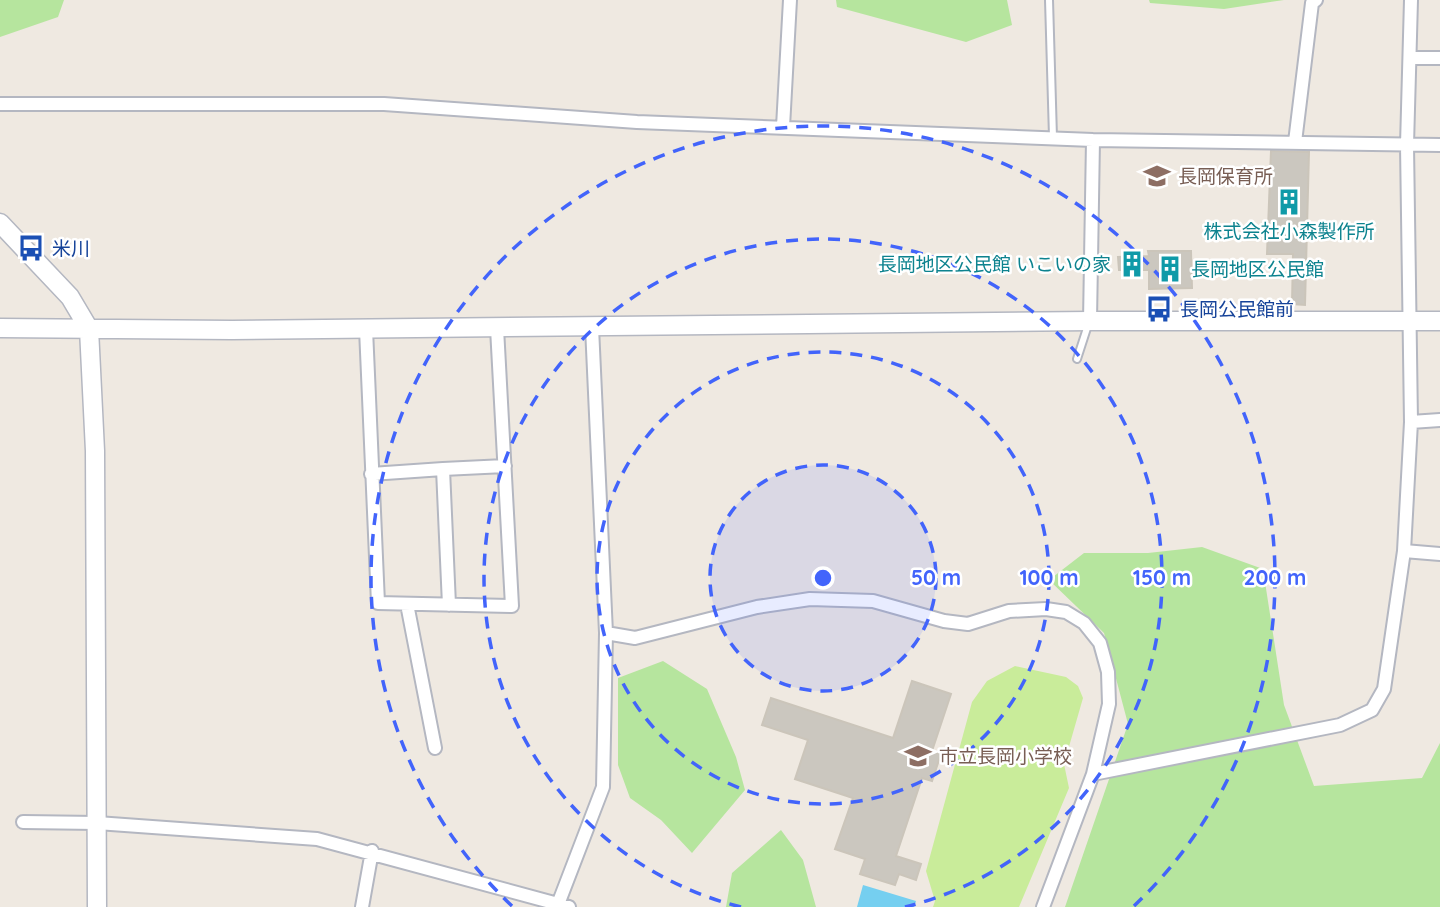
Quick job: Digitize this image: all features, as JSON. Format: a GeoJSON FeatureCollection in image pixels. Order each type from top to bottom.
{"type":"FeatureCollection","features":[{"type":"Feature","properties":{"kind":"street"},"geometry":{"type":"LineString","coordinates":[[783,127],[790,0]]}},
{"type":"Feature","properties":{"kind":"street"},"geometry":{"type":"LineString","coordinates":[[1295,142],[1312,3],[1316,0]]}},
{"type":"Feature","properties":{"kind":"street"},"geometry":{"type":"LineString","coordinates":[[1093,774],[1340,725],[1372,710],[1384,689],[1404,551],[1411,422],[1407,145],[1411,0]]}},
{"type":"Feature","properties":{"kind":"street"},"geometry":{"type":"LineString","coordinates":[[1410,58],[1440,58]]}},
{"type":"Feature","properties":{"kind":"street"},"geometry":{"type":"LineString","coordinates":[[0,104],[384,104],[637,122],[1093,140],[1440,145]]}},
{"type":"Feature","properties":{"kind":"street"},"geometry":{"type":"LineString","coordinates":[[1090,321],[1093,140]]}},
{"type":"Feature","properties":{"kind":"street"},"geometry":{"type":"LineString","coordinates":[[0,223],[70,297],[89,329],[94,451],[97,907]]}},
{"type":"Feature","properties":{"kind":"street"},"geometry":{"type":"LineString","coordinates":[[0,328],[366,329],[1090,321],[1440,321]]}},
{"type":"Feature","properties":{"kind":"street"},"geometry":{"type":"LineString","coordinates":[[23,822],[97,823],[317,839],[372,851],[562,906],[603,787],[606,634],[592,327]]}},
{"type":"Feature","properties":{"kind":"street"},"geometry":{"type":"LineString","coordinates":[[366,329],[378,603],[512,606],[497,328]]}},
{"type":"Feature","properties":{"kind":"street"},"geometry":{"type":"LineString","coordinates":[[1411,422],[1440,420]]}},
{"type":"Feature","properties":{"kind":"street"},"geometry":{"type":"LineString","coordinates":[[371,474],[505,466]]}},
{"type":"Feature","properties":{"kind":"street"},"geometry":{"type":"LineString","coordinates":[[443,470],[449,605]]}},
{"type":"Feature","properties":{"kind":"street"},"geometry":{"type":"LineString","coordinates":[[1404,551],[1440,554]]}},
{"type":"Feature","properties":{"kind":"street"},"geometry":{"type":"LineString","coordinates":[[606,634],[635,638],[757,607],[810,599],[873,601],[944,621],[968,624],[1009,611],[1066,612],[1084,623],[1100,643],[1108,672],[1109,704],[1093,774],[1043,907]]}},
{"type":"Feature","properties":{"kind":"street"},"geometry":{"type":"LineString","coordinates":[[407,604],[435,748]]}},
{"type":"Feature","properties":{"kind":"street"},"geometry":{"type":"LineString","coordinates":[[362,907],[372,851]]}},
{"type":"Feature","properties":{"kind":"lane"},"geometry":{"type":"LineString","coordinates":[[1049,0],[1053,137]]}},
{"type":"Feature","properties":{"kind":"lane"},"geometry":{"type":"LineString","coordinates":[[1077,359],[1090,321]]}},
{"type":"Feature","properties":{"kind":"green space"},"geometry":{"type":"Polygon","coordinates":[[[0,0],[64,0],[58,17],[0,37],[0,0]]]}},
{"type":"Feature","properties":{"kind":"green space"},"geometry":{"type":"Polygon","coordinates":[[[836,0],[1007,0],[1012,25],[966,42],[837,7],[836,0]]]}},
{"type":"Feature","properties":{"kind":"green space"},"geometry":{"type":"Polygon","coordinates":[[[1149,0],[1284,0],[1224,9],[1150,3],[1149,0]]]}},
{"type":"Feature","properties":{"kind":"green space"},"geometry":{"type":"Polygon","coordinates":[[[1202,547],[1263,569],[1284,705],[1314,786],[1422,778],[1440,743],[1440,907],[1065,907],[1128,724],[1104,633],[1049,580],[1084,553],[1148,553],[1202,547]]]}},
{"type":"Feature","properties":{"kind":"green space"},"geometry":{"type":"Polygon","coordinates":[[[663,661],[707,689],[736,757],[745,790],[692,853],[661,820],[630,798],[618,765],[618,678],[663,661]]]}},
{"type":"Feature","properties":{"kind":"green space"},"geometry":{"type":"Polygon","coordinates":[[[1015,666],[1066,677],[1078,686],[1083,698],[1064,764],[1069,788],[1019,907],[933,907],[935,901],[926,871],[972,702],[987,681],[1015,666]]]}},
{"type":"Feature","properties":{"kind":"green space"},"geometry":{"type":"Polygon","coordinates":[[[781,830],[803,860],[816,907],[726,907],[732,873],[781,830]]]}},
{"type":"Feature","properties":{"kind":"water"},"geometry":{"type":"Polygon","coordinates":[[[863,885],[916,901],[914,907],[857,907],[863,885]]]}},
{"type":"Feature","properties":{"kind":"building","name":"株式会社小森製作所"},"geometry":{"type":"Polygon","coordinates":[[[1271,151],[1309,152],[1305,305],[1292,304],[1293,254],[1267,254],[1271,151]]]}},
{"type":"Feature","properties":{"kind":"building","name":"長岡地区公民館"},"geometry":{"type":"Polygon","coordinates":[[[1148,251],[1191,251],[1192,288],[1149,289],[1149,270],[1119,270],[1118,257],[1149,256],[1148,251]]]}},
{"type":"Feature","properties":{"kind":"building"},"geometry":{"type":"Polygon","coordinates":[[[912,681],[951,694],[932,751],[941,754],[932,781],[922,778],[896,856],[921,864],[916,880],[899,874],[895,885],[860,874],[865,859],[835,849],[853,798],[795,779],[808,740],[762,725],[771,698],[893,738],[912,681]]]}},
{"type":"Feature","properties":{"kind":"place","name":"長岡保育所"},"geometry":{"type":"Point","coordinates":[1157,176]}},
{"type":"Feature","properties":{"kind":"place","name":"株式会社小森製作所"},"geometry":{"type":"Point","coordinates":[1289,202]}},
{"type":"Feature","properties":{"kind":"place","name":"米川"},"geometry":{"type":"Point","coordinates":[31,248]}},
{"type":"Feature","properties":{"kind":"place","name":"長岡地区公民館 いこいの家"},"geometry":{"type":"Point","coordinates":[1132,264]}},
{"type":"Feature","properties":{"kind":"place","name":"長岡地区公民館"},"geometry":{"type":"Point","coordinates":[1170,269]}},
{"type":"Feature","properties":{"kind":"place","name":"長岡公民館前"},"geometry":{"type":"Point","coordinates":[1159,309]}},
{"type":"Feature","properties":{"kind":"place","name":"市立長岡小学校"},"geometry":{"type":"Point","coordinates":[918,756]}}]}
